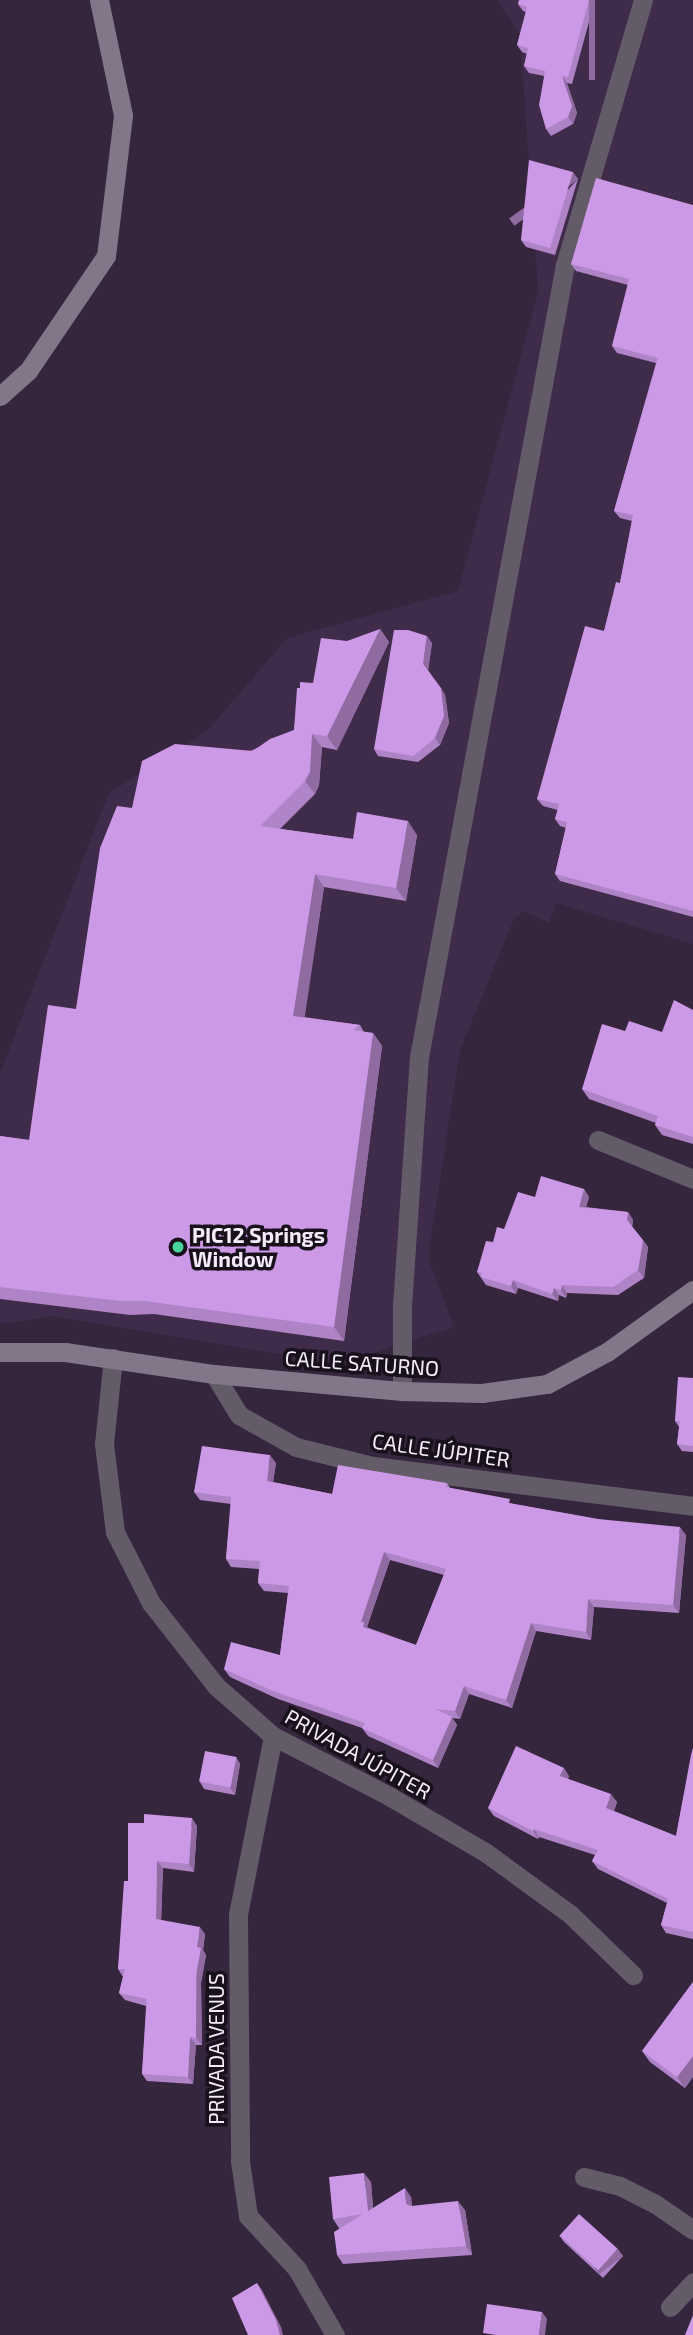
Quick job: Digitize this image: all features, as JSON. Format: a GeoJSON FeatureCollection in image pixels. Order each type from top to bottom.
{"type":"FeatureCollection","features":[{"type":"Feature","properties":{"kind":"main road"},"geometry":{"type":"LineString","coordinates":[[0,396],[28,371],[106,256],[123,115],[99,0]]}},
{"type":"Feature","properties":{"kind":"main road","name":"CALLE SATURNO"},"geometry":{"type":"LineString","coordinates":[[0,1352],[65,1352],[214,1374],[402,1391],[482,1393],[547,1384],[607,1352],[693,1290]]}},
{"type":"Feature","properties":{"kind":"street"},"geometry":{"type":"LineString","coordinates":[[402,1391],[402,1306],[419,1057],[565,265],[643,0]]}},
{"type":"Feature","properties":{"kind":"street"},"geometry":{"type":"LineString","coordinates":[[598,1140],[693,1179]]}},
{"type":"Feature","properties":{"kind":"street","name":"PRIVADA JÚPITER"},"geometry":{"type":"LineString","coordinates":[[113,1358],[104,1444],[115,1532],[151,1603],[216,1686],[273,1736],[389,1796],[485,1852],[570,1914],[633,1975]]}},
{"type":"Feature","properties":{"kind":"street","name":"CALLE JÚPITER"},"geometry":{"type":"LineString","coordinates":[[214,1374],[239,1415],[296,1447],[373,1466],[693,1506]]}},
{"type":"Feature","properties":{"kind":"street","name":"PRIVADA VENUS"},"geometry":{"type":"LineString","coordinates":[[273,1736],[238,1915],[240,2161],[248,2216],[297,2269],[335,2335]]}},
{"type":"Feature","properties":{"kind":"street"},"geometry":{"type":"LineString","coordinates":[[584,2177],[621,2186],[654,2203],[693,2230]]}},
{"type":"Feature","properties":{"kind":"street"},"geometry":{"type":"LineString","coordinates":[[670,2307],[693,2282]]}},
{"type":"Feature","properties":{"kind":"shaded area"},"geometry":{"type":"Polygon","coordinates":[[[498,0],[693,0],[693,944],[556,903],[549,923],[524,911],[514,919],[460,1050],[428,1258],[454,1327],[338,1364],[53,1316],[0,1324],[0,1073],[109,793],[207,731],[287,638],[458,591],[538,292],[520,35],[498,0]]]}},
{"type":"Feature","properties":{"kind":"building"},"geometry":{"type":"Polygon","coordinates":[[[519,0],[589,0],[568,77],[562,76],[572,106],[568,117],[546,129],[539,105],[545,71],[524,66],[528,48],[517,45],[527,7],[518,4],[519,0]]]}},
{"type":"Feature","properties":{"kind":"building"},"geometry":{"type":"Polygon","coordinates":[[[529,160],[573,172],[550,248],[521,240],[529,160]]]}},
{"type":"Feature","properties":{"kind":"building"},"geometry":{"type":"Polygon","coordinates":[[[596,178],[693,205],[693,911],[555,874],[567,822],[555,819],[559,804],[537,799],[585,626],[604,631],[616,582],[620,583],[633,515],[614,511],[658,358],[612,346],[629,279],[571,264],[596,178]]]}},
{"type":"Feature","properties":{"kind":"building"},"geometry":{"type":"Polygon","coordinates":[[[380,629],[327,736],[312,734],[310,772],[305,781],[260,826],[353,839],[357,812],[408,821],[396,888],[315,874],[293,1016],[360,1025],[353,1030],[373,1033],[334,1327],[145,1301],[121,1301],[0,1287],[0,1136],[29,1140],[48,1005],[76,1009],[100,848],[117,806],[132,808],[142,761],[175,744],[253,751],[270,739],[294,730],[297,688],[300,688],[300,682],[313,683],[321,638],[347,641],[380,629]]]}},
{"type":"Feature","properties":{"kind":"building"},"geometry":{"type":"Polygon","coordinates":[[[394,630],[408,630],[427,636],[423,664],[441,688],[444,716],[435,738],[413,756],[374,749],[394,630]]]}},
{"type":"Feature","properties":{"kind":"building"},"geometry":{"type":"Polygon","coordinates":[[[674,1000],[693,1010],[693,1137],[655,1125],[658,1116],[582,1089],[602,1024],[625,1031],[629,1021],[662,1032],[674,1000]]]}},
{"type":"Feature","properties":{"kind":"building"},"geometry":{"type":"Polygon","coordinates":[[[541,1176],[584,1189],[579,1207],[628,1212],[627,1220],[643,1240],[638,1270],[613,1287],[562,1285],[561,1290],[554,1288],[552,1294],[513,1280],[511,1286],[481,1277],[482,1273],[477,1272],[486,1241],[493,1242],[497,1227],[504,1229],[518,1192],[535,1197],[541,1176]]]}},
{"type":"Feature","properties":{"kind":"building"},"geometry":{"type":"Polygon","coordinates":[[[678,1377],[693,1378],[693,1446],[677,1444],[680,1421],[675,1421],[678,1377]]]}},
{"type":"Feature","properties":{"kind":"building"},"geometry":{"type":"Polygon","coordinates":[[[202,1446],[270,1455],[267,1481],[332,1494],[338,1465],[447,1483],[446,1487],[510,1499],[509,1503],[598,1519],[680,1527],[673,1605],[588,1599],[586,1632],[531,1623],[506,1700],[464,1686],[455,1711],[435,1709],[452,1717],[433,1760],[362,1728],[365,1723],[273,1691],[224,1669],[231,1642],[280,1655],[289,1586],[258,1583],[260,1561],[226,1559],[231,1497],[194,1492],[202,1446]],[[384,1552],[361,1622],[364,1622],[363,1627],[416,1645],[446,1569],[384,1552]]]}},
{"type":"Feature","properties":{"kind":"building"},"geometry":{"type":"Polygon","coordinates":[[[516,1746],[564,1768],[560,1776],[611,1794],[606,1808],[676,1836],[693,1748],[693,1932],[661,1925],[668,1899],[592,1861],[598,1850],[534,1829],[533,1831],[488,1808],[516,1746]]]}},
{"type":"Feature","properties":{"kind":"building"},"geometry":{"type":"Polygon","coordinates":[[[205,1751],[236,1757],[230,1788],[199,1781],[205,1751]]]}},
{"type":"Feature","properties":{"kind":"building"},"geometry":{"type":"Polygon","coordinates":[[[144,1814],[192,1818],[189,1864],[157,1861],[156,1919],[200,1927],[197,1947],[201,1948],[196,1975],[196,2038],[190,2037],[188,2077],[142,2074],[147,1999],[119,1993],[125,1969],[118,1969],[124,1881],[128,1881],[128,1823],[144,1823],[144,1814]]]}},
{"type":"Feature","properties":{"kind":"building"},"geometry":{"type":"Polygon","coordinates":[[[693,1982],[693,2056],[677,2077],[642,2051],[693,1982]]]}},
{"type":"Feature","properties":{"kind":"building"},"geometry":{"type":"Polygon","coordinates":[[[364,2173],[368,2211],[405,2188],[406,2204],[411,2206],[458,2201],[466,2246],[337,2255],[334,2232],[363,2214],[333,2219],[329,2177],[364,2173]]]}},
{"type":"Feature","properties":{"kind":"building"},"geometry":{"type":"Polygon","coordinates":[[[579,2214],[618,2249],[598,2270],[560,2236],[579,2214]]]}},
{"type":"Feature","properties":{"kind":"building"},"geometry":{"type":"Polygon","coordinates":[[[257,2283],[276,2320],[280,2335],[248,2335],[232,2298],[257,2283]]]}},
{"type":"Feature","properties":{"kind":"building"},"geometry":{"type":"Polygon","coordinates":[[[487,2304],[542,2312],[539,2335],[483,2333],[487,2304]]]}},
{"type":"Feature","properties":{"kind":"building"},"geometry":{"type":"Polygon","coordinates":[[[693,2315],[693,2335],[685,2335],[693,2315]]]}},
{"type":"Feature","properties":{"kind":"place","name":"PIC12 Springs Window"},"geometry":{"type":"Point","coordinates":[178,1247]}}]}
